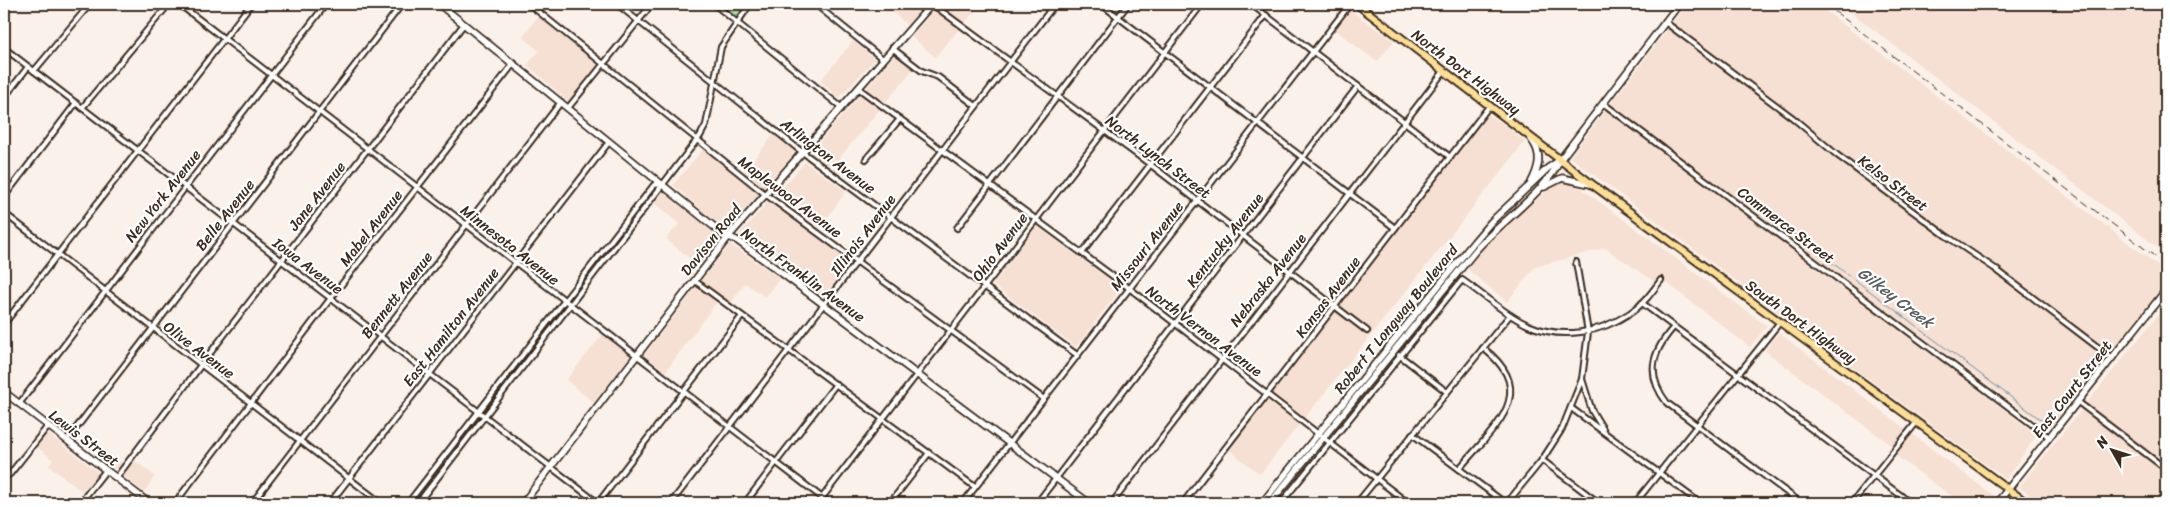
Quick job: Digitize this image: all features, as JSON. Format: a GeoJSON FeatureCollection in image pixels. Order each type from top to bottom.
{"type":"FeatureCollection","features":[{"type":"Feature","properties":{"kind":"main road","name":"North Dort Highway"},"geometry":{"type":"LineString","coordinates":[[1357,4],[1490,104],[1560,160]]}},
{"type":"Feature","properties":{"kind":"main road","name":"South Dort Highway"},"geometry":{"type":"LineString","coordinates":[[1560,160],[2027,503]]}},
{"type":"Feature","properties":{"kind":"street"},"geometry":{"type":"LineString","coordinates":[[34,71],[90,4]]}},
{"type":"Feature","properties":{"kind":"street"},"geometry":{"type":"LineString","coordinates":[[82,108],[169,4]]}},
{"type":"Feature","properties":{"kind":"street","name":"Minnesota Avenue"},"geometry":{"type":"LineString","coordinates":[[179,4],[829,503]]}},
{"type":"Feature","properties":{"kind":"street"},"geometry":{"type":"LineString","coordinates":[[4,324],[251,4]]}},
{"type":"Feature","properties":{"kind":"street","name":"New York Avenue"},"geometry":{"type":"LineString","coordinates":[[19,404],[184,186],[326,4]]}},
{"type":"Feature","properties":{"kind":"street","name":"Belle Avenue"},"geometry":{"type":"LineString","coordinates":[[67,440],[402,4]]}},
{"type":"Feature","properties":{"kind":"street","name":"North Franklin Avenue"},"geometry":{"type":"LineString","coordinates":[[439,4],[723,234],[729,236],[917,374],[1089,503]]}},
{"type":"Feature","properties":{"kind":"street","name":"Maplewood Avenue"},"geometry":{"type":"LineString","coordinates":[[529,4],[765,194],[1044,399]]}},
{"type":"Feature","properties":{"kind":"street","name":"Arlington Avenue"},"geometry":{"type":"LineString","coordinates":[[617,4],[802,151],[1078,356]]}},
{"type":"Feature","properties":{"kind":"street"},"geometry":{"type":"LineString","coordinates":[[568,108],[652,4]]}},
{"type":"Feature","properties":{"kind":"street"},"geometry":{"type":"LineString","coordinates":[[714,4],[841,106]]}},
{"type":"Feature","properties":{"kind":"street"},"geometry":{"type":"LineString","coordinates":[[418,503],[660,191],[662,184],[697,140],[706,125],[722,47],[750,4]]}},
{"type":"Feature","properties":{"kind":"street"},"geometry":{"type":"LineString","coordinates":[[815,4],[883,59]]}},
{"type":"Feature","properties":{"kind":"street"},"geometry":{"type":"LineString","coordinates":[[916,4],[925,11]]}},
{"type":"Feature","properties":{"kind":"street","name":"Davison Road"},"geometry":{"type":"LineString","coordinates":[[523,503],[729,236],[932,4]]}},
{"type":"Feature","properties":{"kind":"street","name":"North Lynch Street"},"geometry":{"type":"LineString","coordinates":[[932,4],[1197,200],[1367,331]]}},
{"type":"Feature","properties":{"kind":"street"},"geometry":{"type":"LineString","coordinates":[[1041,4],[1050,10]]}},
{"type":"Feature","properties":{"kind":"street","name":"Illinois Avenue"},"geometry":{"type":"LineString","coordinates":[[671,503],[1055,4]]}},
{"type":"Feature","properties":{"kind":"street"},"geometry":{"type":"LineString","coordinates":[[1101,4],[1395,228]]}},
{"type":"Feature","properties":{"kind":"street"},"geometry":{"type":"LineString","coordinates":[[957,228],[1128,4]]}},
{"type":"Feature","properties":{"kind":"street","name":"Ohio Avenue"},"geometry":{"type":"LineString","coordinates":[[818,503],[1202,4]]}},
{"type":"Feature","properties":{"kind":"street"},"geometry":{"type":"LineString","coordinates":[[1251,4],[1450,156]]}},
{"type":"Feature","properties":{"kind":"street","name":"Missouri Avenue"},"geometry":{"type":"LineString","coordinates":[[963,503],[1312,50],[1350,4]]}},
{"type":"Feature","properties":{"kind":"street","name":"Robert T Longway Boulevard"},"geometry":{"type":"LineString","coordinates":[[1262,503],[1492,231],[1553,174],[1560,160],[1679,4]]}},
{"type":"Feature","properties":{"kind":"street"},"geometry":{"type":"LineString","coordinates":[[1082,254],[1266,15]]}},
{"type":"Feature","properties":{"kind":"street","name":"Kelso Street"},"geometry":{"type":"LineString","coordinates":[[1665,22],[1793,118],[1836,155],[1945,235],[1994,268],[2112,358]]}},
{"type":"Feature","properties":{"kind":"street","name":"Jane Avenue"},"geometry":{"type":"LineString","coordinates":[[116,478],[464,24]]}},
{"type":"Feature","properties":{"kind":"street","name":"Iowa Avenue"},"geometry":{"type":"LineString","coordinates":[[4,48],[598,503]]}},
{"type":"Feature","properties":{"kind":"street"},"geometry":{"type":"LineString","coordinates":[[892,48],[922,71],[938,77],[976,106]]}},
{"type":"Feature","properties":{"kind":"street","name":"Mabel Avenue"},"geometry":{"type":"LineString","coordinates":[[175,503],[250,403],[514,63]]}},
{"type":"Feature","properties":{"kind":"street"},"geometry":{"type":"LineString","coordinates":[[4,98],[28,67]]}},
{"type":"Feature","properties":{"kind":"street","name":"Nebraska Avenue"},"geometry":{"type":"LineString","coordinates":[[1112,503],[1289,270],[1444,71]]}},
{"type":"Feature","properties":{"kind":"street","name":"Kentucky Avenue"},"geometry":{"type":"LineString","coordinates":[[1037,503],[1358,86]]}},
{"type":"Feature","properties":{"kind":"street","name":"North Vernon Avenue"},"geometry":{"type":"LineString","coordinates":[[858,88],[1129,288],[1408,503]]}},
{"type":"Feature","properties":{"kind":"street","name":"Bennett Avenue"},"geometry":{"type":"LineString","coordinates":[[252,503],[561,102]]}},
{"type":"Feature","properties":{"kind":"street"},"geometry":{"type":"LineString","coordinates":[[4,197],[76,103]]}},
{"type":"Feature","properties":{"kind":"street","name":"Kansas Avenue"},"geometry":{"type":"LineString","coordinates":[[1183,503],[1490,104]]}},
{"type":"Feature","properties":{"kind":"street","name":"Commerce Street"},"geometry":{"type":"LineString","coordinates":[[1604,104],[2049,437]]}},
{"type":"Feature","properties":{"kind":"street"},"geometry":{"type":"LineString","coordinates":[[866,159],[900,119]]}},
{"type":"Feature","properties":{"kind":"street"},"geometry":{"type":"LineString","coordinates":[[1520,196],[1539,167],[1538,152],[1528,135]]}},
{"type":"Feature","properties":{"kind":"street","name":"East Hamilton Avenue"},"geometry":{"type":"LineString","coordinates":[[330,503],[609,142]]}},
{"type":"Feature","properties":{"kind":"street","name":"Robert T Longway Boulevard"},"geometry":{"type":"LineString","coordinates":[[1270,503],[1321,435],[1466,252],[1492,222],[1548,168],[1560,160]]}},
{"type":"Feature","properties":{"kind":"street"},"geometry":{"type":"LineString","coordinates":[[1538,190],[1562,178],[1578,180],[1593,185]]}},
{"type":"Feature","properties":{"kind":"street"},"geometry":{"type":"LineString","coordinates":[[408,503],[654,185],[662,184]]}},
{"type":"Feature","properties":{"kind":"street","name":"Olive Avenue"},"geometry":{"type":"LineString","coordinates":[[4,213],[382,503]]}},
{"type":"Feature","properties":{"kind":"street"},"geometry":{"type":"LineString","coordinates":[[1466,252],[1474,252]]}},
{"type":"Feature","properties":{"kind":"street"},"geometry":{"type":"LineString","coordinates":[[1412,434],[1506,503],[1542,460],[1562,429],[1582,379],[1588,332],[1576,262]]}},
{"type":"Feature","properties":{"kind":"street"},"geometry":{"type":"LineString","coordinates":[[1280,503],[1462,280],[1510,315],[1530,326],[1549,331],[1588,332],[1617,321],[1642,303],[1661,280]]}},
{"type":"Feature","properties":{"kind":"street"},"geometry":{"type":"LineString","coordinates":[[695,281],[975,487]]}},
{"type":"Feature","properties":{"kind":"street","name":"East Court Street"},"geometry":{"type":"LineString","coordinates":[[1997,503],[2166,290]]}},
{"type":"Feature","properties":{"kind":"street"},"geometry":{"type":"LineString","coordinates":[[1642,303],[1673,328],[1912,503]]}},
{"type":"Feature","properties":{"kind":"street"},"geometry":{"type":"LineString","coordinates":[[1357,503],[1510,315]]}},
{"type":"Feature","properties":{"kind":"street"},"geometry":{"type":"LineString","coordinates":[[598,503],[742,316]]}},
{"type":"Feature","properties":{"kind":"street"},"geometry":{"type":"LineString","coordinates":[[1635,503],[1780,322]]}},
{"type":"Feature","properties":{"kind":"street"},"geometry":{"type":"LineString","coordinates":[[1673,328],[1658,348],[1654,362],[1654,377],[1658,391],[1667,404],[1801,503]]}},
{"type":"Feature","properties":{"kind":"street"},"geometry":{"type":"LineString","coordinates":[[1459,469],[1501,419],[1508,406],[1511,394],[1508,378],[1501,364],[1483,348]]}},
{"type":"Feature","properties":{"kind":"street"},"geometry":{"type":"LineString","coordinates":[[1399,355],[1447,392]]}},
{"type":"Feature","properties":{"kind":"street"},"geometry":{"type":"LineString","coordinates":[[1582,379],[1592,411],[1605,432]]}},
{"type":"Feature","properties":{"kind":"street"},"geometry":{"type":"LineString","coordinates":[[745,503],[836,384]]}},
{"type":"Feature","properties":{"kind":"street","name":"Lewis Street"},"geometry":{"type":"LineString","coordinates":[[4,392],[149,503]]}},
{"type":"Feature","properties":{"kind":"street"},"geometry":{"type":"LineString","coordinates":[[2078,402],[2166,469]]}},
{"type":"Feature","properties":{"kind":"street"},"geometry":{"type":"LineString","coordinates":[[1571,408],[1700,503]]}},
{"type":"Feature","properties":{"kind":"street"},"geometry":{"type":"LineString","coordinates":[[1852,503],[1916,423]]}},
{"type":"Feature","properties":{"kind":"street"},"geometry":{"type":"LineString","coordinates":[[4,477],[10,474],[48,426]]}},
{"type":"Feature","properties":{"kind":"street"},"geometry":{"type":"LineString","coordinates":[[890,503],[929,453]]}},
{"type":"Feature","properties":{"kind":"street"},"geometry":{"type":"LineString","coordinates":[[1542,460],[1599,503]]}},
{"type":"Feature","properties":{"kind":"street"},"geometry":{"type":"LineString","coordinates":[[438,465],[444,470]]}},
{"type":"Feature","properties":{"kind":"street"},"geometry":{"type":"LineString","coordinates":[[80,503],[106,470]]}},
{"type":"Feature","properties":{"kind":"shaded area"},"geometry":{"type":"Polygon","coordinates":[[[888,4],[926,4],[907,25],[886,6],[888,4]]]}},
{"type":"Feature","properties":{"kind":"shaded area"},"geometry":{"type":"Polygon","coordinates":[[[940,4],[981,4],[935,57],[911,36],[940,4]]]}},
{"type":"Feature","properties":{"kind":"shaded area"},"geometry":{"type":"Polygon","coordinates":[[[1687,4],[1817,4],[2166,272],[2166,282],[2053,425],[2046,427],[1813,256],[1808,263],[1867,304],[2037,435],[2006,479],[1830,351],[1570,157],[1687,4]]]}},
{"type":"Feature","properties":{"kind":"shaded area"},"geometry":{"type":"Polygon","coordinates":[[[1840,4],[2166,4],[2166,254],[1840,4]]]}},
{"type":"Feature","properties":{"kind":"shaded area"},"geometry":{"type":"Polygon","coordinates":[[[1350,10],[1394,41],[1377,62],[1335,30],[1350,10]]]}},
{"type":"Feature","properties":{"kind":"shaded area"},"geometry":{"type":"Polygon","coordinates":[[[538,16],[598,65],[569,102],[527,65],[539,51],[523,37],[538,16]]]}},
{"type":"Feature","properties":{"kind":"shaded area"},"geometry":{"type":"Polygon","coordinates":[[[853,41],[875,59],[839,98],[820,81],[853,41]]]}},
{"type":"Feature","properties":{"kind":"shaded area"},"geometry":{"type":"Polygon","coordinates":[[[896,54],[914,68],[832,167],[810,153],[896,54]]]}},
{"type":"Feature","properties":{"kind":"shaded area"},"geometry":{"type":"Polygon","coordinates":[[[1489,115],[1525,142],[1260,474],[1229,450],[1484,118],[1489,115]]]}},
{"type":"Feature","properties":{"kind":"shaded area"},"geometry":{"type":"Polygon","coordinates":[[[774,134],[796,151],[727,231],[673,185],[704,148],[739,178],[774,134]]]}},
{"type":"Feature","properties":{"kind":"shaded area"},"geometry":{"type":"Polygon","coordinates":[[[805,162],[846,191],[820,228],[777,194],[805,162]]]}},
{"type":"Feature","properties":{"kind":"shaded area"},"geometry":{"type":"Polygon","coordinates":[[[1557,183],[1574,183],[1767,326],[1750,347],[1659,277],[1655,282],[1605,248],[1535,267],[1507,302],[1467,269],[1490,238],[1557,183]]]}},
{"type":"Feature","properties":{"kind":"shaded area"},"geometry":{"type":"Polygon","coordinates":[[[663,192],[720,238],[699,266],[666,239],[679,224],[654,203],[663,192]]]}},
{"type":"Feature","properties":{"kind":"shaded area"},"geometry":{"type":"Polygon","coordinates":[[[768,202],[851,261],[822,298],[738,236],[768,202]]]}},
{"type":"Feature","properties":{"kind":"shaded area"},"geometry":{"type":"Polygon","coordinates":[[[1037,226],[1121,288],[1076,347],[993,285],[1037,226]]]}},
{"type":"Feature","properties":{"kind":"shaded area"},"geometry":{"type":"Polygon","coordinates":[[[730,244],[780,278],[765,297],[745,283],[731,303],[721,296],[666,371],[644,355],[730,244]]]}},
{"type":"Feature","properties":{"kind":"shaded area"},"geometry":{"type":"Polygon","coordinates":[[[2166,305],[2166,503],[2040,503],[2019,487],[2166,305]]]}},
{"type":"Feature","properties":{"kind":"shaded area"},"geometry":{"type":"Polygon","coordinates":[[[1779,333],[1994,496],[1988,503],[1948,503],[1953,497],[1896,456],[1891,445],[1765,351],[1779,333]]]}},
{"type":"Feature","properties":{"kind":"shaded area"},"geometry":{"type":"Polygon","coordinates":[[[603,334],[631,355],[594,403],[566,380],[603,334]]]}},
{"type":"Feature","properties":{"kind":"shaded area"},"geometry":{"type":"Polygon","coordinates":[[[47,433],[99,473],[83,492],[49,466],[53,460],[37,447],[47,433]]]}},
{"type":"Feature","properties":{"kind":"shaded area"},"geometry":{"type":"Polygon","coordinates":[[[102,448],[129,468],[135,461],[155,476],[144,492],[96,454],[102,448]]]}},
{"type":"Feature","properties":{"kind":"green space"},"geometry":{"type":"Polygon","coordinates":[[[719,4],[748,4],[741,14],[736,16],[719,4]]]}},
{"type":"Feature","properties":{"kind":"waterway","name":"Gilkey Creek"},"geometry":{"type":"LineString","coordinates":[[1743,187],[1742,194],[1746,198],[2044,422]]}},
{"type":"Feature","properties":{"kind":"railway"},"geometry":{"type":"LineString","coordinates":[[1825,4],[2166,265]]}}]}
